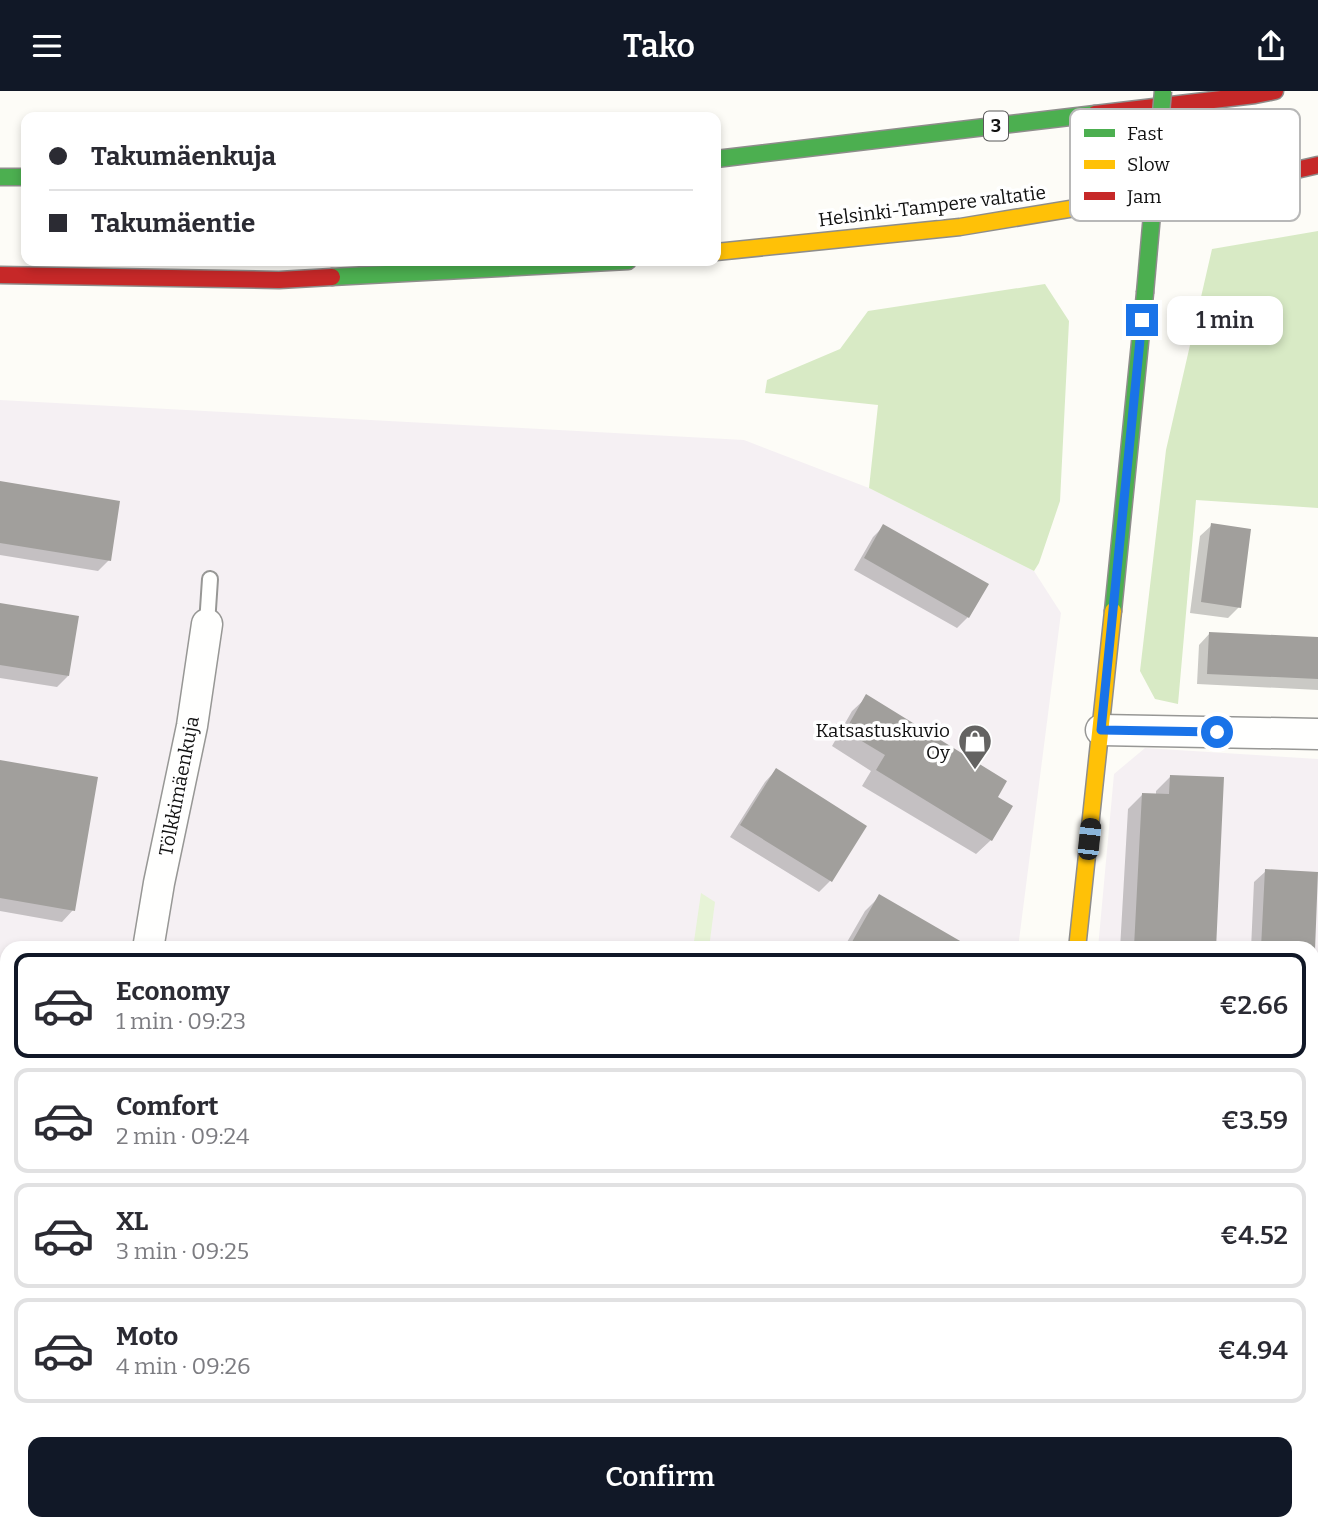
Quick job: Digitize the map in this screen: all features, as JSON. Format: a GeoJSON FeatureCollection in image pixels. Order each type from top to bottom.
{"type":"FeatureCollection","features":[{"type":"Feature","properties":{"kind":"main road"},"geometry":{"type":"LineString","coordinates":[[1161,109],[1163,91]]}},
{"type":"Feature","properties":{"kind":"main road","name":"3"},"geometry":{"type":"LineString","coordinates":[[1139,109],[1275,91]]}},
{"type":"Feature","properties":{"kind":"main road","name":"3"},"geometry":{"type":"LineString","coordinates":[[721,158],[1070,117]]}},
{"type":"Feature","properties":{"kind":"main road","name":"Helsinki-Tampere valtatie"},"geometry":{"type":"LineString","coordinates":[[1300,169],[1318,165]]}},
{"type":"Feature","properties":{"kind":"main road"},"geometry":{"type":"LineString","coordinates":[[0,177],[21,177]]}},
{"type":"Feature","properties":{"kind":"main road","name":"Helsinki-Tampere valtatie"},"geometry":{"type":"LineString","coordinates":[[721,251],[960,227],[1070,209]]}},
{"type":"Feature","properties":{"kind":"main road"},"geometry":{"type":"LineString","coordinates":[[1078,941],[1151,221]]}},
{"type":"Feature","properties":{"kind":"main road"},"geometry":{"type":"LineString","coordinates":[[0,275],[279,280],[451,266]]}},
{"type":"Feature","properties":{"kind":"street","name":"Tölkkimäenkuja"},"geometry":{"type":"LineString","coordinates":[[149,941],[192,726],[207,624]]}},
{"type":"Feature","properties":{"kind":"street"},"geometry":{"type":"LineString","coordinates":[[1101,730],[1318,734]]}},
{"type":"Feature","properties":{"kind":"lane"},"geometry":{"type":"LineString","coordinates":[[207,624],[210,579]]}},
{"type":"Feature","properties":{"kind":"shaded area"},"geometry":{"type":"Polygon","coordinates":[[[0,400],[744,440],[869,488],[1034,571],[1061,613],[1019,941],[0,941],[0,400]]]}},
{"type":"Feature","properties":{"kind":"shaded area"},"geometry":{"type":"Polygon","coordinates":[[[1145,748],[1318,759],[1318,941],[1099,941],[1114,774],[1145,748]]]}},
{"type":"Feature","properties":{"kind":"green space"},"geometry":{"type":"Polygon","coordinates":[[[1318,231],[1318,508],[1196,500],[1178,704],[1155,699],[1140,671],[1166,450],[1212,249],[1318,231]]]}},
{"type":"Feature","properties":{"kind":"green space"},"geometry":{"type":"Polygon","coordinates":[[[1045,284],[1069,321],[1060,501],[1034,571],[869,488],[878,405],[765,393],[767,380],[840,349],[868,311],[1045,284]]]}},
{"type":"Feature","properties":{"kind":"green space"},"geometry":{"type":"Polygon","coordinates":[[[701,893],[715,902],[710,941],[694,941],[701,893]]]}},
{"type":"Feature","properties":{"kind":"building"},"geometry":{"type":"Polygon","coordinates":[[[0,481],[120,501],[111,561],[0,543],[0,481]]]}},
{"type":"Feature","properties":{"kind":"building"},"geometry":{"type":"Polygon","coordinates":[[[1211,523],[1251,529],[1241,608],[1201,602],[1211,523]]]}},
{"type":"Feature","properties":{"kind":"building"},"geometry":{"type":"Polygon","coordinates":[[[883,524],[989,584],[969,618],[864,558],[883,524]]]}},
{"type":"Feature","properties":{"kind":"building"},"geometry":{"type":"Polygon","coordinates":[[[0,603],[79,616],[69,676],[0,665],[0,603]]]}},
{"type":"Feature","properties":{"kind":"building"},"geometry":{"type":"Polygon","coordinates":[[[1209,632],[1318,637],[1318,679],[1207,674],[1209,632]]]}},
{"type":"Feature","properties":{"kind":"building"},"geometry":{"type":"Polygon","coordinates":[[[866,694],[1007,781],[998,797],[1013,806],[992,841],[876,770],[885,755],[845,731],[866,694]]]}},
{"type":"Feature","properties":{"kind":"building"},"geometry":{"type":"Polygon","coordinates":[[[0,760],[98,777],[75,911],[0,898],[0,760]]]}},
{"type":"Feature","properties":{"kind":"building"},"geometry":{"type":"Polygon","coordinates":[[[776,768],[867,826],[832,882],[740,825],[776,768]]]}},
{"type":"Feature","properties":{"kind":"building"},"geometry":{"type":"Polygon","coordinates":[[[1170,775],[1224,777],[1216,941],[1134,941],[1142,793],[1169,794],[1170,775]]]}},
{"type":"Feature","properties":{"kind":"building"},"geometry":{"type":"Polygon","coordinates":[[[1265,869],[1318,872],[1315,941],[1261,941],[1265,869]]]}},
{"type":"Feature","properties":{"kind":"building"},"geometry":{"type":"Polygon","coordinates":[[[879,894],[960,941],[853,941],[879,894]]]}},
{"type":"Feature","properties":{"kind":"traffic: fast"},"geometry":{"type":"LineString","coordinates":[[1161,109],[1163,91]]}},
{"type":"Feature","properties":{"kind":"traffic: fast"},"geometry":{"type":"LineString","coordinates":[[721,158],[1070,117]]}},
{"type":"Feature","properties":{"kind":"traffic: fast"},"geometry":{"type":"LineString","coordinates":[[0,177],[21,177]]}},
{"type":"Feature","properties":{"kind":"traffic: fast"},"geometry":{"type":"LineString","coordinates":[[1145,293],[1151,221]]}},
{"type":"Feature","properties":{"kind":"traffic: fast"},"geometry":{"type":"LineString","coordinates":[[332,277],[536,266]]}},
{"type":"Feature","properties":{"kind":"traffic: fast"},"geometry":{"type":"LineString","coordinates":[[1113,611],[1145,293]]}},
{"type":"Feature","properties":{"kind":"traffic: slow"},"geometry":{"type":"LineString","coordinates":[[721,251],[960,227],[1070,209]]}},
{"type":"Feature","properties":{"kind":"traffic: slow"},"geometry":{"type":"LineString","coordinates":[[1078,941],[1113,611]]}},
{"type":"Feature","properties":{"kind":"traffic: jam"},"geometry":{"type":"LineString","coordinates":[[1137,109],[1275,91]]}},
{"type":"Feature","properties":{"kind":"traffic: jam"},"geometry":{"type":"LineString","coordinates":[[1300,169],[1318,165]]}},
{"type":"Feature","properties":{"kind":"traffic: jam"},"geometry":{"type":"LineString","coordinates":[[0,275],[279,280],[332,277]]}},
{"type":"Feature","properties":{"kind":"place","name":"Katsastuskuvio Oy"},"geometry":{"type":"Point","coordinates":[975,771]}},
{"type":"Feature","properties":{"kind":"route"},"geometry":{"type":"LineString","coordinates":[[1142,320],[1101,730],[1217,732]]}}]}
